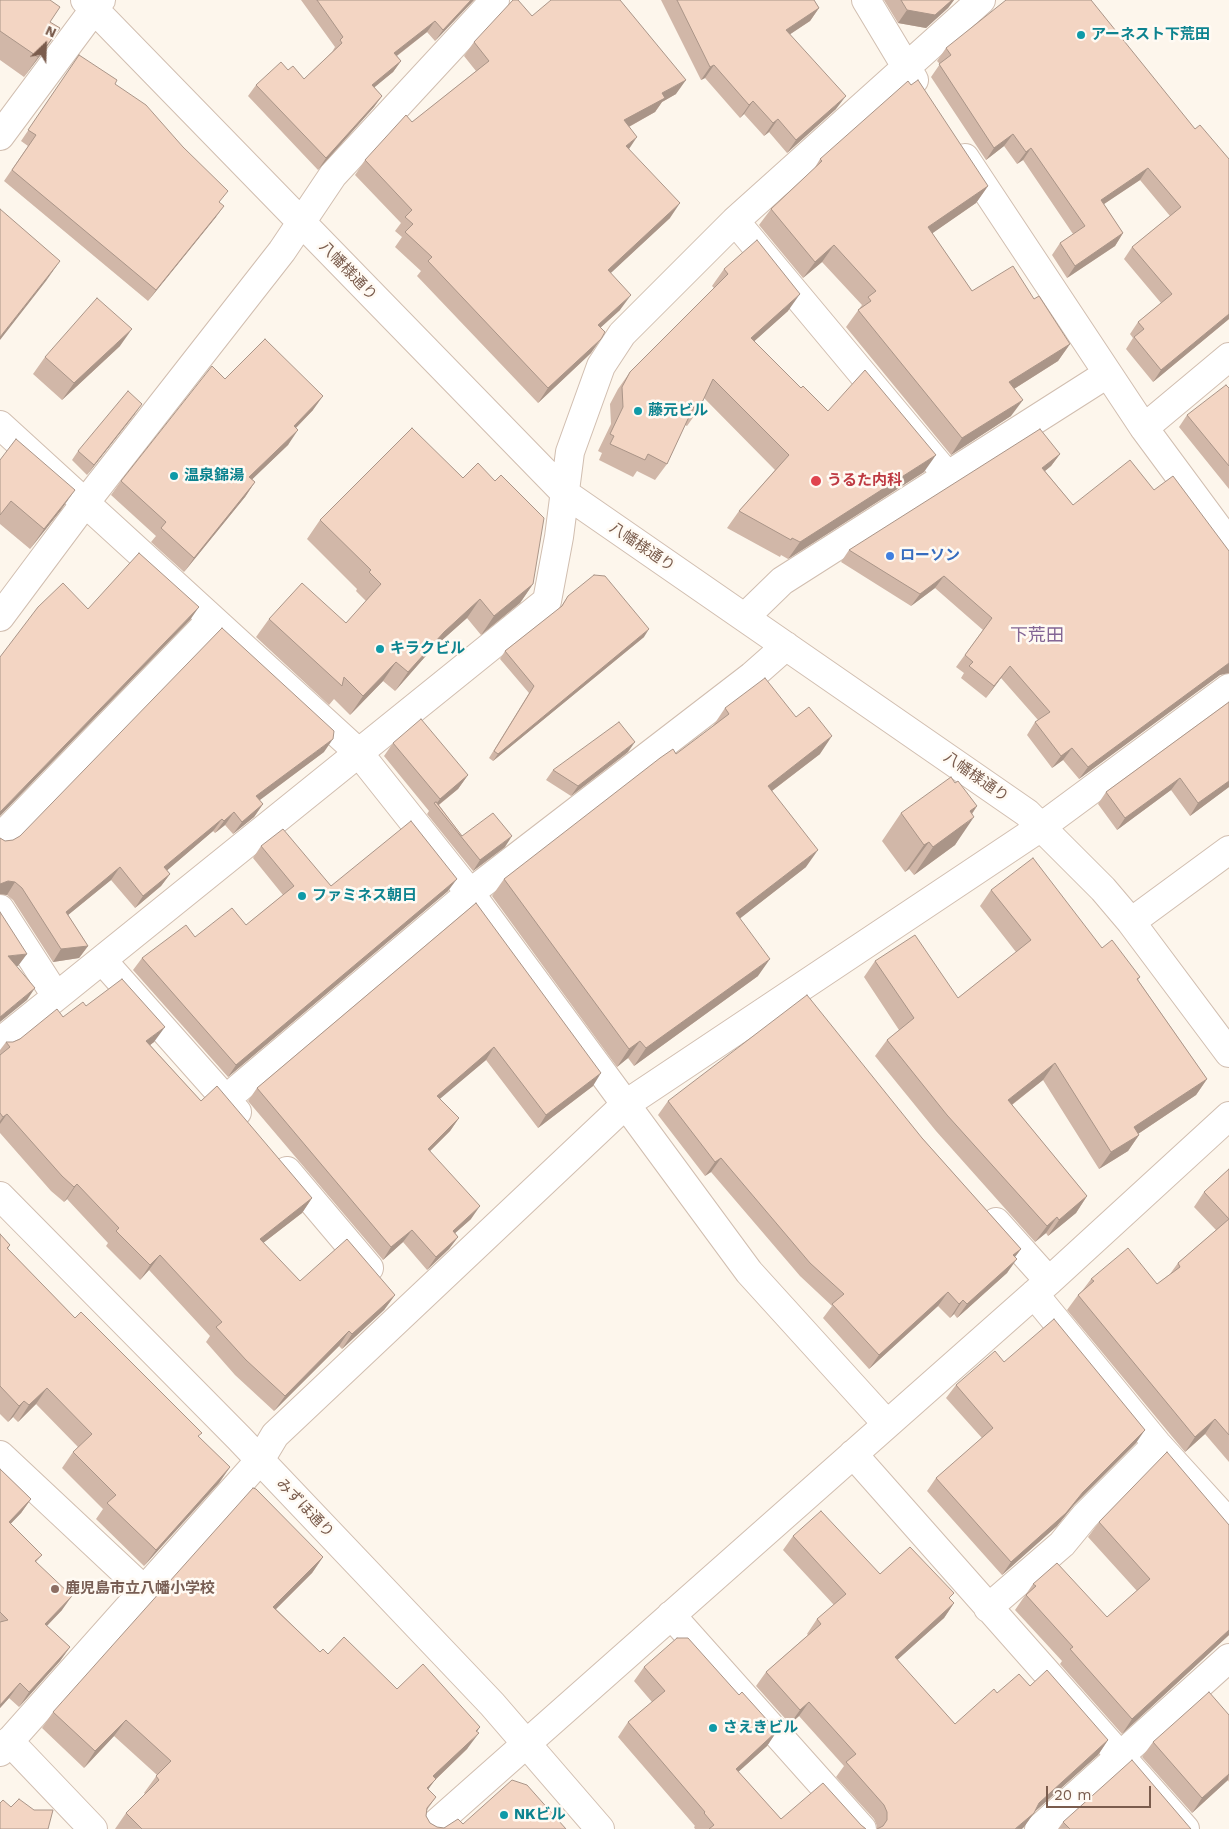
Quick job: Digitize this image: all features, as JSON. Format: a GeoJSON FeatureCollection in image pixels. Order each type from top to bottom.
{"type":"FeatureCollection","features":[{"type":"Feature","properties":{"kind":"street"},"geometry":{"type":"LineString","coordinates":[[0,617],[86,503],[266,272],[333,175],[495,0]]}},
{"type":"Feature","properties":{"kind":"street"},"geometry":{"type":"LineString","coordinates":[[866,0],[925,97]]}},
{"type":"Feature","properties":{"kind":"street"},"geometry":{"type":"LineString","coordinates":[[0,1042],[547,601],[566,494],[570,452],[601,366],[622,334],[735,221],[905,66],[981,0]]}},
{"type":"Feature","properties":{"kind":"street"},"geometry":{"type":"LineString","coordinates":[[0,136],[94,3]]}},
{"type":"Feature","properties":{"kind":"street","name":"八幡様通り"},"geometry":{"type":"LineString","coordinates":[[94,3],[301,222],[566,494],[1027,813],[1103,889],[1132,922],[1229,1053]]}},
{"type":"Feature","properties":{"kind":"street"},"geometry":{"type":"LineString","coordinates":[[952,138],[1107,374],[1144,428],[1229,543]]}},
{"type":"Feature","properties":{"kind":"street"},"geometry":{"type":"LineString","coordinates":[[735,221],[947,475]]}},
{"type":"Feature","properties":{"kind":"street"},"geometry":{"type":"LineString","coordinates":[[1144,428],[1229,357]]}},
{"type":"Feature","properties":{"kind":"street"},"geometry":{"type":"LineString","coordinates":[[744,617],[782,581],[1107,374]]}},
{"type":"Feature","properties":{"kind":"street"},"geometry":{"type":"LineString","coordinates":[[0,425],[358,752],[470,893],[749,1272],[886,1424]]}},
{"type":"Feature","properties":{"kind":"street"},"geometry":{"type":"LineString","coordinates":[[0,838],[212,619]]}},
{"type":"Feature","properties":{"kind":"street"},"geometry":{"type":"LineString","coordinates":[[226,1099],[470,893],[752,676],[786,646]]}},
{"type":"Feature","properties":{"kind":"street"},"geometry":{"type":"LineString","coordinates":[[93,1829],[5,1746],[260,1460],[275,1435],[626,1104],[807,997],[1229,688]]}},
{"type":"Feature","properties":{"kind":"street"},"geometry":{"type":"LineString","coordinates":[[1132,922],[1229,850]]}},
{"type":"Feature","properties":{"kind":"street"},"geometry":{"type":"LineString","coordinates":[[0,909],[56,996]]}},
{"type":"Feature","properties":{"kind":"street"},"geometry":{"type":"LineString","coordinates":[[102,960],[250,1128]]}},
{"type":"Feature","properties":{"kind":"street"},"geometry":{"type":"LineString","coordinates":[[430,1829],[1041,1287],[1229,1116]]}},
{"type":"Feature","properties":{"kind":"street"},"geometry":{"type":"LineString","coordinates":[[269,1150],[406,1312]]}},
{"type":"Feature","properties":{"kind":"street","name":"みずほ通り"},"geometry":{"type":"LineString","coordinates":[[0,1196],[260,1460],[526,1742],[600,1829]]}},
{"type":"Feature","properties":{"kind":"street"},"geometry":{"type":"LineString","coordinates":[[977,1200],[1156,1444],[1229,1523]]}},
{"type":"Feature","properties":{"kind":"street"},"geometry":{"type":"LineString","coordinates":[[988,1608],[1062,1544],[1085,1516],[1156,1444]]}},
{"type":"Feature","properties":{"kind":"street"},"geometry":{"type":"LineString","coordinates":[[0,1454],[143,1589]]}},
{"type":"Feature","properties":{"kind":"street"},"geometry":{"type":"LineString","coordinates":[[853,1454],[1120,1758],[1185,1829]]}},
{"type":"Feature","properties":{"kind":"street"},"geometry":{"type":"LineString","coordinates":[[671,1615],[862,1829]]}},
{"type":"Feature","properties":{"kind":"street"},"geometry":{"type":"LineString","coordinates":[[1039,1829],[1229,1658]]}},
{"type":"Feature","properties":{"kind":"building"},"geometry":{"type":"Polygon","coordinates":[[[0,0],[50,0],[60,7],[50,22],[60,28],[38,57],[0,31],[0,0]]]}},
{"type":"Feature","properties":{"kind":"building"},"geometry":{"type":"Polygon","coordinates":[[[317,0],[471,0],[443,30],[435,21],[394,53],[401,61],[372,85],[382,96],[326,158],[256,85],[281,62],[288,70],[293,66],[304,79],[342,43],[340,40],[343,37],[317,0]]]}},
{"type":"Feature","properties":{"kind":"building"},"geometry":{"type":"Polygon","coordinates":[[[513,0],[518,0],[532,16],[551,0],[620,0],[686,80],[662,93],[665,98],[624,120],[637,137],[626,146],[680,203],[608,270],[631,295],[598,325],[605,332],[601,339],[548,388],[428,261],[432,257],[405,232],[413,224],[405,217],[412,210],[365,160],[406,115],[412,122],[489,61],[474,42],[513,0]]]}},
{"type":"Feature","properties":{"kind":"building"},"geometry":{"type":"Polygon","coordinates":[[[677,0],[814,0],[819,8],[786,30],[846,96],[796,140],[778,119],[773,123],[753,101],[749,105],[714,65],[710,67],[677,0]]]}},
{"type":"Feature","properties":{"kind":"building"},"geometry":{"type":"Polygon","coordinates":[[[901,0],[952,0],[935,15],[907,10],[901,0]]]}},
{"type":"Feature","properties":{"kind":"building"},"geometry":{"type":"Polygon","coordinates":[[[1006,0],[1091,0],[1195,129],[1200,125],[1229,159],[1229,314],[1161,370],[1134,337],[1144,329],[1138,322],[1172,294],[1132,247],[1181,207],[1148,168],[1101,200],[1123,233],[1075,266],[1060,243],[1085,226],[1031,148],[1026,152],[1013,134],[994,148],[939,64],[951,55],[946,48],[1006,0]]]}},
{"type":"Feature","properties":{"kind":"building"},"geometry":{"type":"Polygon","coordinates":[[[79,55],[117,80],[115,84],[146,105],[183,147],[228,191],[219,202],[224,206],[156,290],[12,170],[36,135],[28,130],[79,55]]]}},
{"type":"Feature","properties":{"kind":"building"},"geometry":{"type":"Polygon","coordinates":[[[918,80],[988,186],[928,227],[972,291],[1013,266],[1034,299],[1039,296],[1070,344],[1009,382],[1023,400],[962,438],[858,310],[871,301],[868,297],[876,291],[834,245],[815,262],[771,209],[822,161],[820,159],[908,81],[911,85],[918,80]]]}},
{"type":"Feature","properties":{"kind":"building"},"geometry":{"type":"Polygon","coordinates":[[[0,209],[60,261],[0,337],[0,209]]]}},
{"type":"Feature","properties":{"kind":"building"},"geometry":{"type":"Polygon","coordinates":[[[757,240],[800,294],[751,338],[801,388],[803,386],[828,411],[865,370],[936,455],[800,542],[792,538],[791,540],[739,511],[789,455],[713,379],[699,409],[694,406],[667,464],[648,454],[645,460],[610,444],[614,436],[610,434],[623,407],[622,387],[630,372],[728,274],[724,269],[757,240]]]}},
{"type":"Feature","properties":{"kind":"building"},"geometry":{"type":"Polygon","coordinates":[[[97,298],[132,329],[74,383],[45,357],[97,298]]]}},
{"type":"Feature","properties":{"kind":"building"},"geometry":{"type":"Polygon","coordinates":[[[265,339],[323,396],[294,426],[298,430],[249,477],[255,482],[194,558],[161,528],[166,522],[121,481],[212,366],[225,379],[265,339]]]}},
{"type":"Feature","properties":{"kind":"building"},"geometry":{"type":"Polygon","coordinates":[[[1226,385],[1229,388],[1229,466],[1187,415],[1226,385]]]}},
{"type":"Feature","properties":{"kind":"building"},"geometry":{"type":"Polygon","coordinates":[[[128,391],[142,404],[94,465],[78,451],[128,391]]]}},
{"type":"Feature","properties":{"kind":"building"},"geometry":{"type":"Polygon","coordinates":[[[412,428],[463,478],[478,463],[495,481],[501,475],[544,518],[533,584],[494,616],[480,599],[444,632],[408,672],[396,662],[363,696],[344,677],[342,686],[269,619],[302,583],[346,623],[381,584],[369,572],[371,570],[320,520],[412,428]]]}},
{"type":"Feature","properties":{"kind":"building"},"geometry":{"type":"Polygon","coordinates":[[[1040,429],[1060,454],[1042,468],[1073,505],[1130,460],[1154,490],[1173,476],[1229,551],[1229,663],[1088,767],[1072,748],[1061,756],[1035,722],[1050,712],[1010,666],[994,686],[969,666],[973,662],[965,655],[992,618],[944,576],[920,594],[849,550],[1040,429]]]}},
{"type":"Feature","properties":{"kind":"building"},"geometry":{"type":"Polygon","coordinates":[[[16,439],[75,490],[44,529],[11,501],[0,515],[0,460],[16,439]]]}},
{"type":"Feature","properties":{"kind":"building"},"geometry":{"type":"Polygon","coordinates":[[[139,553],[199,607],[0,812],[0,657],[38,607],[63,583],[88,609],[139,553]]]}},
{"type":"Feature","properties":{"kind":"building"},"geometry":{"type":"Polygon","coordinates":[[[594,575],[605,576],[649,629],[498,754],[494,751],[534,686],[505,651],[562,606],[568,596],[594,575]]]}},
{"type":"Feature","properties":{"kind":"building"},"geometry":{"type":"Polygon","coordinates":[[[222,628],[334,731],[333,739],[256,796],[263,804],[242,822],[234,812],[224,821],[222,819],[164,867],[170,874],[143,896],[120,867],[66,912],[88,946],[61,949],[22,888],[15,882],[8,881],[0,884],[0,838],[5,841],[13,840],[20,836],[222,628]]]}},
{"type":"Feature","properties":{"kind":"building"},"geometry":{"type":"Polygon","coordinates":[[[765,678],[796,717],[809,707],[832,736],[768,786],[818,850],[736,913],[770,959],[646,1048],[640,1041],[629,1049],[504,879],[660,758],[673,749],[676,754],[729,714],[725,708],[765,678]]]}},
{"type":"Feature","properties":{"kind":"building"},"geometry":{"type":"Polygon","coordinates":[[[1229,702],[1229,781],[1198,803],[1180,778],[1125,818],[1106,792],[1229,702]]]}},
{"type":"Feature","properties":{"kind":"building"},"geometry":{"type":"Polygon","coordinates":[[[421,719],[468,775],[440,799],[393,743],[421,719]]]}},
{"type":"Feature","properties":{"kind":"building"},"geometry":{"type":"Polygon","coordinates":[[[619,722],[635,742],[578,786],[553,770],[619,722]]]}},
{"type":"Feature","properties":{"kind":"building"},"geometry":{"type":"Polygon","coordinates":[[[951,777],[955,783],[958,781],[977,806],[970,811],[974,817],[933,847],[929,842],[924,845],[901,813],[951,777]]]}},
{"type":"Feature","properties":{"kind":"building"},"geometry":{"type":"Polygon","coordinates":[[[436,802],[462,836],[493,813],[512,836],[480,860],[434,803],[436,802]]]}},
{"type":"Feature","properties":{"kind":"building"},"geometry":{"type":"Polygon","coordinates":[[[411,821],[457,879],[236,1065],[142,958],[186,925],[195,937],[232,908],[246,925],[294,886],[261,846],[283,829],[331,886],[411,821]]]}},
{"type":"Feature","properties":{"kind":"building"},"geometry":{"type":"Polygon","coordinates":[[[1033,858],[1102,948],[1112,940],[1140,977],[1137,979],[1207,1079],[1134,1127],[1139,1135],[1111,1152],[1055,1063],[1008,1100],[1087,1196],[1059,1220],[1057,1217],[1047,1226],[947,1115],[887,1040],[914,1018],[875,961],[915,935],[958,998],[1031,940],[991,890],[1033,858]]]}},
{"type":"Feature","properties":{"kind":"building"},"geometry":{"type":"Polygon","coordinates":[[[476,903],[601,1073],[546,1115],[494,1047],[437,1096],[459,1118],[428,1149],[480,1206],[453,1231],[458,1237],[436,1257],[412,1230],[391,1247],[257,1088],[476,903]]]}},
{"type":"Feature","properties":{"kind":"building"},"geometry":{"type":"Polygon","coordinates":[[[0,912],[27,954],[8,956],[35,988],[0,1017],[0,912]]]}},
{"type":"Feature","properties":{"kind":"building"},"geometry":{"type":"Polygon","coordinates":[[[122,979],[165,1027],[146,1041],[201,1101],[217,1086],[312,1198],[260,1239],[300,1281],[347,1239],[395,1295],[352,1334],[349,1331],[285,1396],[246,1360],[216,1327],[222,1322],[160,1255],[150,1265],[116,1231],[119,1228],[77,1184],[74,1187],[62,1176],[7,1114],[3,1117],[0,1113],[0,1055],[10,1047],[6,1042],[20,1039],[57,1009],[63,1017],[83,1002],[86,1006],[122,979]]]}},
{"type":"Feature","properties":{"kind":"building"},"geometry":{"type":"Polygon","coordinates":[[[807,995],[922,1138],[1021,1249],[1013,1255],[1017,1259],[967,1304],[963,1300],[959,1304],[948,1292],[879,1355],[832,1304],[844,1294],[810,1263],[721,1158],[715,1162],[668,1101],[807,995]]]}},
{"type":"Feature","properties":{"kind":"building"},"geometry":{"type":"Polygon","coordinates":[[[1229,1169],[1229,1219],[1204,1192],[1229,1169]]]}},
{"type":"Feature","properties":{"kind":"building"},"geometry":{"type":"Polygon","coordinates":[[[1229,1219],[1229,1435],[1215,1419],[1195,1437],[1078,1295],[1094,1281],[1091,1279],[1128,1248],[1157,1284],[1180,1267],[1178,1263],[1229,1219]]]}},
{"type":"Feature","properties":{"kind":"building"},"geometry":{"type":"Polygon","coordinates":[[[0,1234],[10,1245],[7,1248],[75,1318],[81,1312],[202,1433],[198,1436],[230,1467],[156,1550],[107,1503],[116,1495],[73,1452],[92,1434],[47,1388],[29,1405],[24,1401],[19,1406],[0,1386],[0,1234]]]}},
{"type":"Feature","properties":{"kind":"building"},"geometry":{"type":"Polygon","coordinates":[[[1054,1319],[1145,1430],[1083,1492],[1066,1513],[1011,1562],[936,1478],[993,1428],[956,1385],[995,1351],[1004,1362],[1054,1319]]]}},
{"type":"Feature","properties":{"kind":"building"},"geometry":{"type":"Polygon","coordinates":[[[1167,1452],[1229,1525],[1229,1630],[1132,1719],[1070,1649],[1073,1647],[1026,1595],[1036,1586],[1033,1584],[1057,1563],[1107,1617],[1150,1579],[1099,1522],[1167,1452]]]}},
{"type":"Feature","properties":{"kind":"building"},"geometry":{"type":"Polygon","coordinates":[[[0,1469],[31,1499],[9,1522],[42,1555],[35,1561],[72,1596],[45,1624],[70,1647],[29,1692],[20,1683],[0,1705],[0,1622],[8,1620],[0,1612],[0,1469]]]}},
{"type":"Feature","properties":{"kind":"building"},"geometry":{"type":"Polygon","coordinates":[[[253,1488],[323,1557],[273,1607],[320,1652],[323,1649],[328,1654],[344,1637],[397,1689],[423,1664],[480,1727],[476,1731],[479,1733],[433,1776],[436,1779],[427,1788],[436,1797],[427,1808],[426,1816],[430,1823],[444,1828],[458,1819],[463,1824],[512,1780],[527,1785],[566,1829],[142,1829],[126,1813],[159,1780],[156,1776],[171,1761],[126,1720],[95,1751],[53,1712],[253,1488]]]}},
{"type":"Feature","properties":{"kind":"building"},"geometry":{"type":"Polygon","coordinates":[[[821,1511],[880,1574],[910,1547],[954,1593],[949,1598],[954,1603],[895,1657],[955,1724],[994,1689],[997,1693],[1019,1674],[1030,1686],[1047,1670],[1108,1740],[1039,1803],[1034,1813],[1015,1829],[877,1829],[883,1826],[887,1820],[887,1812],[884,1805],[846,1762],[856,1754],[809,1702],[800,1710],[766,1672],[821,1624],[817,1619],[846,1594],[793,1536],[821,1511]]]}},
{"type":"Feature","properties":{"kind":"building"},"geometry":{"type":"Polygon","coordinates":[[[677,1638],[688,1638],[739,1695],[742,1692],[777,1731],[736,1769],[781,1819],[823,1783],[866,1829],[709,1829],[714,1825],[705,1812],[628,1722],[665,1691],[644,1667],[677,1638]]]}},
{"type":"Feature","properties":{"kind":"building"},"geometry":{"type":"Polygon","coordinates":[[[1209,1692],[1229,1715],[1229,1774],[1202,1798],[1153,1742],[1209,1692]]]}},
{"type":"Feature","properties":{"kind":"building"},"geometry":{"type":"Polygon","coordinates":[[[1132,1760],[1191,1829],[1070,1829],[1063,1822],[1132,1760]]]}},
{"type":"Feature","properties":{"kind":"building"},"geometry":{"type":"Polygon","coordinates":[[[19,1799],[34,1810],[53,1810],[48,1829],[0,1829],[0,1803],[3,1800],[11,1807],[19,1799]]]}},
{"type":"Feature","properties":{"kind":"place","name":"アーネスト下荒田"},"geometry":{"type":"Point","coordinates":[1081,35]}},
{"type":"Feature","properties":{"kind":"place","name":"藤元ビル"},"geometry":{"type":"Point","coordinates":[638,411]}},
{"type":"Feature","properties":{"kind":"place","name":"温泉錦湯"},"geometry":{"type":"Point","coordinates":[174,476]}},
{"type":"Feature","properties":{"kind":"place","name":"うるた内科"},"geometry":{"type":"Point","coordinates":[816,481]}},
{"type":"Feature","properties":{"kind":"place","name":"ローソン"},"geometry":{"type":"Point","coordinates":[890,556]}},
{"type":"Feature","properties":{"kind":"place","name":"キラクビル"},"geometry":{"type":"Point","coordinates":[380,649]}},
{"type":"Feature","properties":{"kind":"place","name":"ファミネス朝日"},"geometry":{"type":"Point","coordinates":[302,896]}},
{"type":"Feature","properties":{"kind":"place","name":"鹿児島市立八幡小学校"},"geometry":{"type":"Point","coordinates":[55,1589]}},
{"type":"Feature","properties":{"kind":"place","name":"さえきビル"},"geometry":{"type":"Point","coordinates":[713,1728]}},
{"type":"Feature","properties":{"kind":"place","name":"NKビル"},"geometry":{"type":"Point","coordinates":[504,1815]}},
{"type":"Feature","properties":{"kind":"district","name":"下荒田"},"geometry":{"type":"Point","coordinates":[1037,636]}}]}
